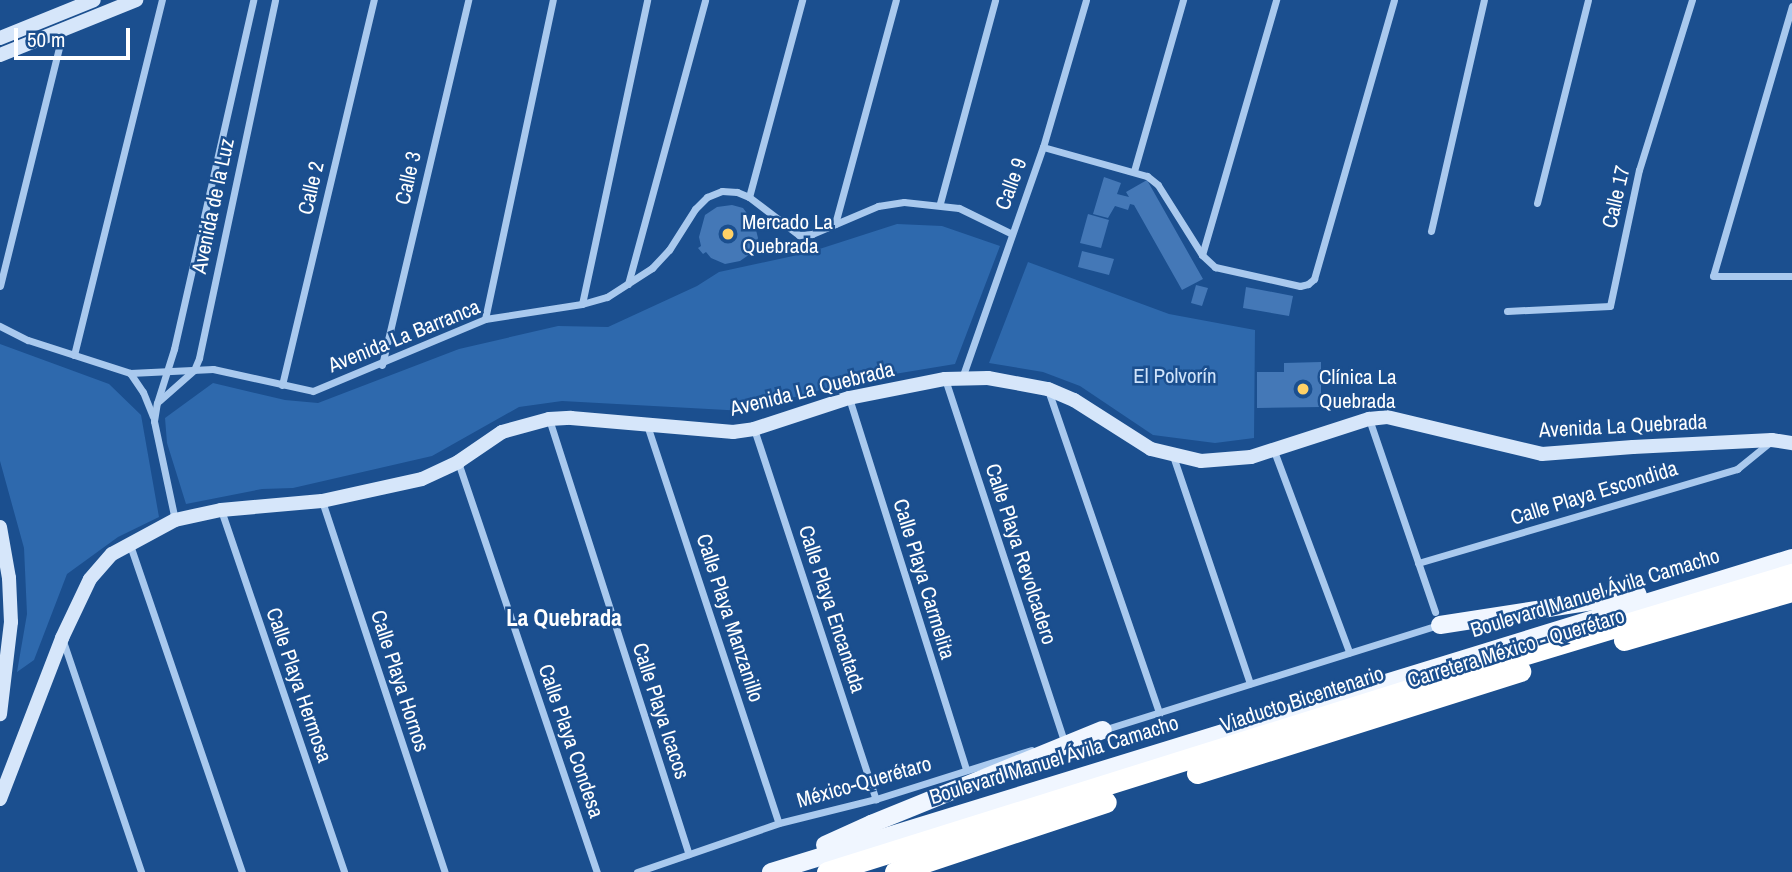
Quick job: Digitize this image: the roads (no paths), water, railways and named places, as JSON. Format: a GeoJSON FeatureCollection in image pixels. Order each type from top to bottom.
{"type":"FeatureCollection","features":[{"type":"Feature","properties":{"kind":"highway","name":"Viaducto Bicentenario"},"geometry":{"type":"LineString","coordinates":[[827,872],[1437,681],[1792,575]]}},
{"type":"Feature","properties":{"kind":"highway","name":"Carretera México - Querétaro"},"geometry":{"type":"LineString","coordinates":[[895,872],[1547,662],[1792,591]]}},
{"type":"Feature","properties":{"kind":"highway"},"geometry":{"type":"LineString","coordinates":[[1751,603],[1792,597]]}},
{"type":"Feature","properties":{"kind":"highway"},"geometry":{"type":"LineString","coordinates":[[862,872],[926,862]]}},
{"type":"Feature","properties":{"kind":"main road","name":"Boulevard Manuel Ávila Camacho"},"geometry":{"type":"LineString","coordinates":[[770,872],[1792,558]]}},
{"type":"Feature","properties":{"kind":"main road"},"geometry":{"type":"LineString","coordinates":[[1437,619],[1700,585]]}},
{"type":"Feature","properties":{"kind":"main road"},"geometry":{"type":"LineString","coordinates":[[770,872],[871,824],[1103,730]]}},
{"type":"Feature","properties":{"kind":"street"},"geometry":{"type":"LineString","coordinates":[[0,38],[94,0]]}},
{"type":"Feature","properties":{"kind":"street"},"geometry":{"type":"LineString","coordinates":[[0,55],[136,0]]}},
{"type":"Feature","properties":{"kind":"street"},"geometry":{"type":"LineString","coordinates":[[74,355],[162,0]]}},
{"type":"Feature","properties":{"kind":"street","name":"Avenida de la Luz"},"geometry":{"type":"LineString","coordinates":[[175,520],[155,421],[157,403],[167,371],[253,0]]}},
{"type":"Feature","properties":{"kind":"street","name":"Avenida de la Luz"},"geometry":{"type":"LineString","coordinates":[[194,370],[275,0]]}},
{"type":"Feature","properties":{"kind":"street","name":"Calle 2"},"geometry":{"type":"LineString","coordinates":[[282,385],[374,0]]}},
{"type":"Feature","properties":{"kind":"street","name":"Calle 3"},"geometry":{"type":"LineString","coordinates":[[382,365],[468,0]]}},
{"type":"Feature","properties":{"kind":"street"},"geometry":{"type":"LineString","coordinates":[[485,319],[554,0]]}},
{"type":"Feature","properties":{"kind":"street"},"geometry":{"type":"LineString","coordinates":[[582,304],[647,0]]}},
{"type":"Feature","properties":{"kind":"street"},"geometry":{"type":"LineString","coordinates":[[628,285],[705,0]]}},
{"type":"Feature","properties":{"kind":"street"},"geometry":{"type":"LineString","coordinates":[[802,0],[749,197],[799,235],[811,234],[878,206],[904,202],[940,203],[982,217],[1012,234]]}},
{"type":"Feature","properties":{"kind":"street"},"geometry":{"type":"LineString","coordinates":[[835,223],[896,0]]}},
{"type":"Feature","properties":{"kind":"street"},"geometry":{"type":"LineString","coordinates":[[940,203],[995,0]]}},
{"type":"Feature","properties":{"kind":"street","name":"Calle 9"},"geometry":{"type":"LineString","coordinates":[[962,378],[1043,147],[1086,0]]}},
{"type":"Feature","properties":{"kind":"street"},"geometry":{"type":"LineString","coordinates":[[1134,171],[1183,0]]}},
{"type":"Feature","properties":{"kind":"street"},"geometry":{"type":"LineString","coordinates":[[1202,254],[1276,0]]}},
{"type":"Feature","properties":{"kind":"street"},"geometry":{"type":"LineString","coordinates":[[1043,147],[1134,171],[1157,185],[1202,254],[1215,267],[1300,286],[1308,284],[1314,279],[1394,0]]}},
{"type":"Feature","properties":{"kind":"street"},"geometry":{"type":"LineString","coordinates":[[1431,231],[1484,0]]}},
{"type":"Feature","properties":{"kind":"street"},"geometry":{"type":"LineString","coordinates":[[1537,203],[1588,0]]}},
{"type":"Feature","properties":{"kind":"street","name":"Calle 17"},"geometry":{"type":"LineString","coordinates":[[1507,311],[1610,306],[1639,170],[1692,0]]}},
{"type":"Feature","properties":{"kind":"street"},"geometry":{"type":"LineString","coordinates":[[1792,6],[1713,276],[1792,276]]}},
{"type":"Feature","properties":{"kind":"street"},"geometry":{"type":"LineString","coordinates":[[0,286],[65,29]]}},
{"type":"Feature","properties":{"kind":"street","name":"Avenida La Barranca"},"geometry":{"type":"LineString","coordinates":[[0,326],[28,340],[130,373],[226,371],[313,391],[382,365],[485,319],[582,304],[607,297],[652,268],[669,250],[695,209],[707,197],[722,191],[737,192],[749,197]]}},
{"type":"Feature","properties":{"kind":"street"},"geometry":{"type":"LineString","coordinates":[[157,403],[194,370]]}},
{"type":"Feature","properties":{"kind":"street"},"geometry":{"type":"LineString","coordinates":[[130,373],[143,392],[155,421]]}},
{"type":"Feature","properties":{"kind":"street","name":"Avenida La Quebrada"},"geometry":{"type":"LineString","coordinates":[[0,799],[62,638],[98,567],[130,542],[175,520],[221,510],[322,501],[404,484],[458,462],[502,432],[549,419],[733,432],[754,429],[849,398],[945,380],[988,378],[1048,389],[1074,400],[1131,439],[1173,456],[1202,461],[1228,460],[1274,451],[1369,419],[1387,417],[1542,454],[1772,440],[1792,443]]}},
{"type":"Feature","properties":{"kind":"street","name":"Calle Playa Revolcadero"},"geometry":{"type":"LineString","coordinates":[[945,380],[1064,740]]}},
{"type":"Feature","properties":{"kind":"street"},"geometry":{"type":"LineString","coordinates":[[1048,389],[1159,713]]}},
{"type":"Feature","properties":{"kind":"street","name":"Calle Playa Carmelita"},"geometry":{"type":"LineString","coordinates":[[849,398],[966,770]]}},
{"type":"Feature","properties":{"kind":"street","name":"Calle Playa Icacos"},"geometry":{"type":"LineString","coordinates":[[549,419],[689,854]]}},
{"type":"Feature","properties":{"kind":"street"},"geometry":{"type":"LineString","coordinates":[[1369,419],[1437,619]]}},
{"type":"Feature","properties":{"kind":"street","name":"Calle Playa Manzanillo"},"geometry":{"type":"LineString","coordinates":[[647,424],[779,823]]}},
{"type":"Feature","properties":{"kind":"street","name":"Calle Playa Encantada"},"geometry":{"type":"LineString","coordinates":[[754,429],[876,799]]}},
{"type":"Feature","properties":{"kind":"street","name":"Calle Playa Escondida"},"geometry":{"type":"LineString","coordinates":[[1418,563],[1737,469],[1772,440]]}},
{"type":"Feature","properties":{"kind":"street"},"geometry":{"type":"LineString","coordinates":[[1274,451],[1349,652]]}},
{"type":"Feature","properties":{"kind":"street"},"geometry":{"type":"LineString","coordinates":[[1173,456],[1250,683]]}},
{"type":"Feature","properties":{"kind":"street","name":"Calle Playa Condesa"},"geometry":{"type":"LineString","coordinates":[[458,462],[597,872]]}},
{"type":"Feature","properties":{"kind":"street","name":"Calle Playa Hornos"},"geometry":{"type":"LineString","coordinates":[[322,501],[445,872]]}},
{"type":"Feature","properties":{"kind":"street","name":"Calle Playa Hermosa"},"geometry":{"type":"LineString","coordinates":[[221,510],[344,872]]}},
{"type":"Feature","properties":{"kind":"street"},"geometry":{"type":"LineString","coordinates":[[0,527],[9,578],[10,621],[0,714]]}},
{"type":"Feature","properties":{"kind":"street"},"geometry":{"type":"LineString","coordinates":[[130,542],[242,872]]}},
{"type":"Feature","properties":{"kind":"street","name":"México-Querétaro"},"geometry":{"type":"LineString","coordinates":[[637,872],[779,823],[876,799],[1159,713],[1349,652],[1437,619]]}},
{"type":"Feature","properties":{"kind":"street"},"geometry":{"type":"LineString","coordinates":[[62,638],[141,872]]}},
{"type":"Feature","properties":{"kind":"place","name":"Mercado La Quebrada"},"geometry":{"type":"Point","coordinates":[728,234]}},
{"type":"Feature","properties":{"kind":"place","name":"Clínica La Quebrada"},"geometry":{"type":"Point","coordinates":[1303,389]}},
{"type":"Feature","properties":{"kind":"district","name":"La Quebrada"},"geometry":{"type":"Point","coordinates":[564,618]}},
{"type":"Feature","properties":{"kind":"park label","name":"El Polvorín"},"geometry":{"type":"Point","coordinates":[1175,376]}}]}
